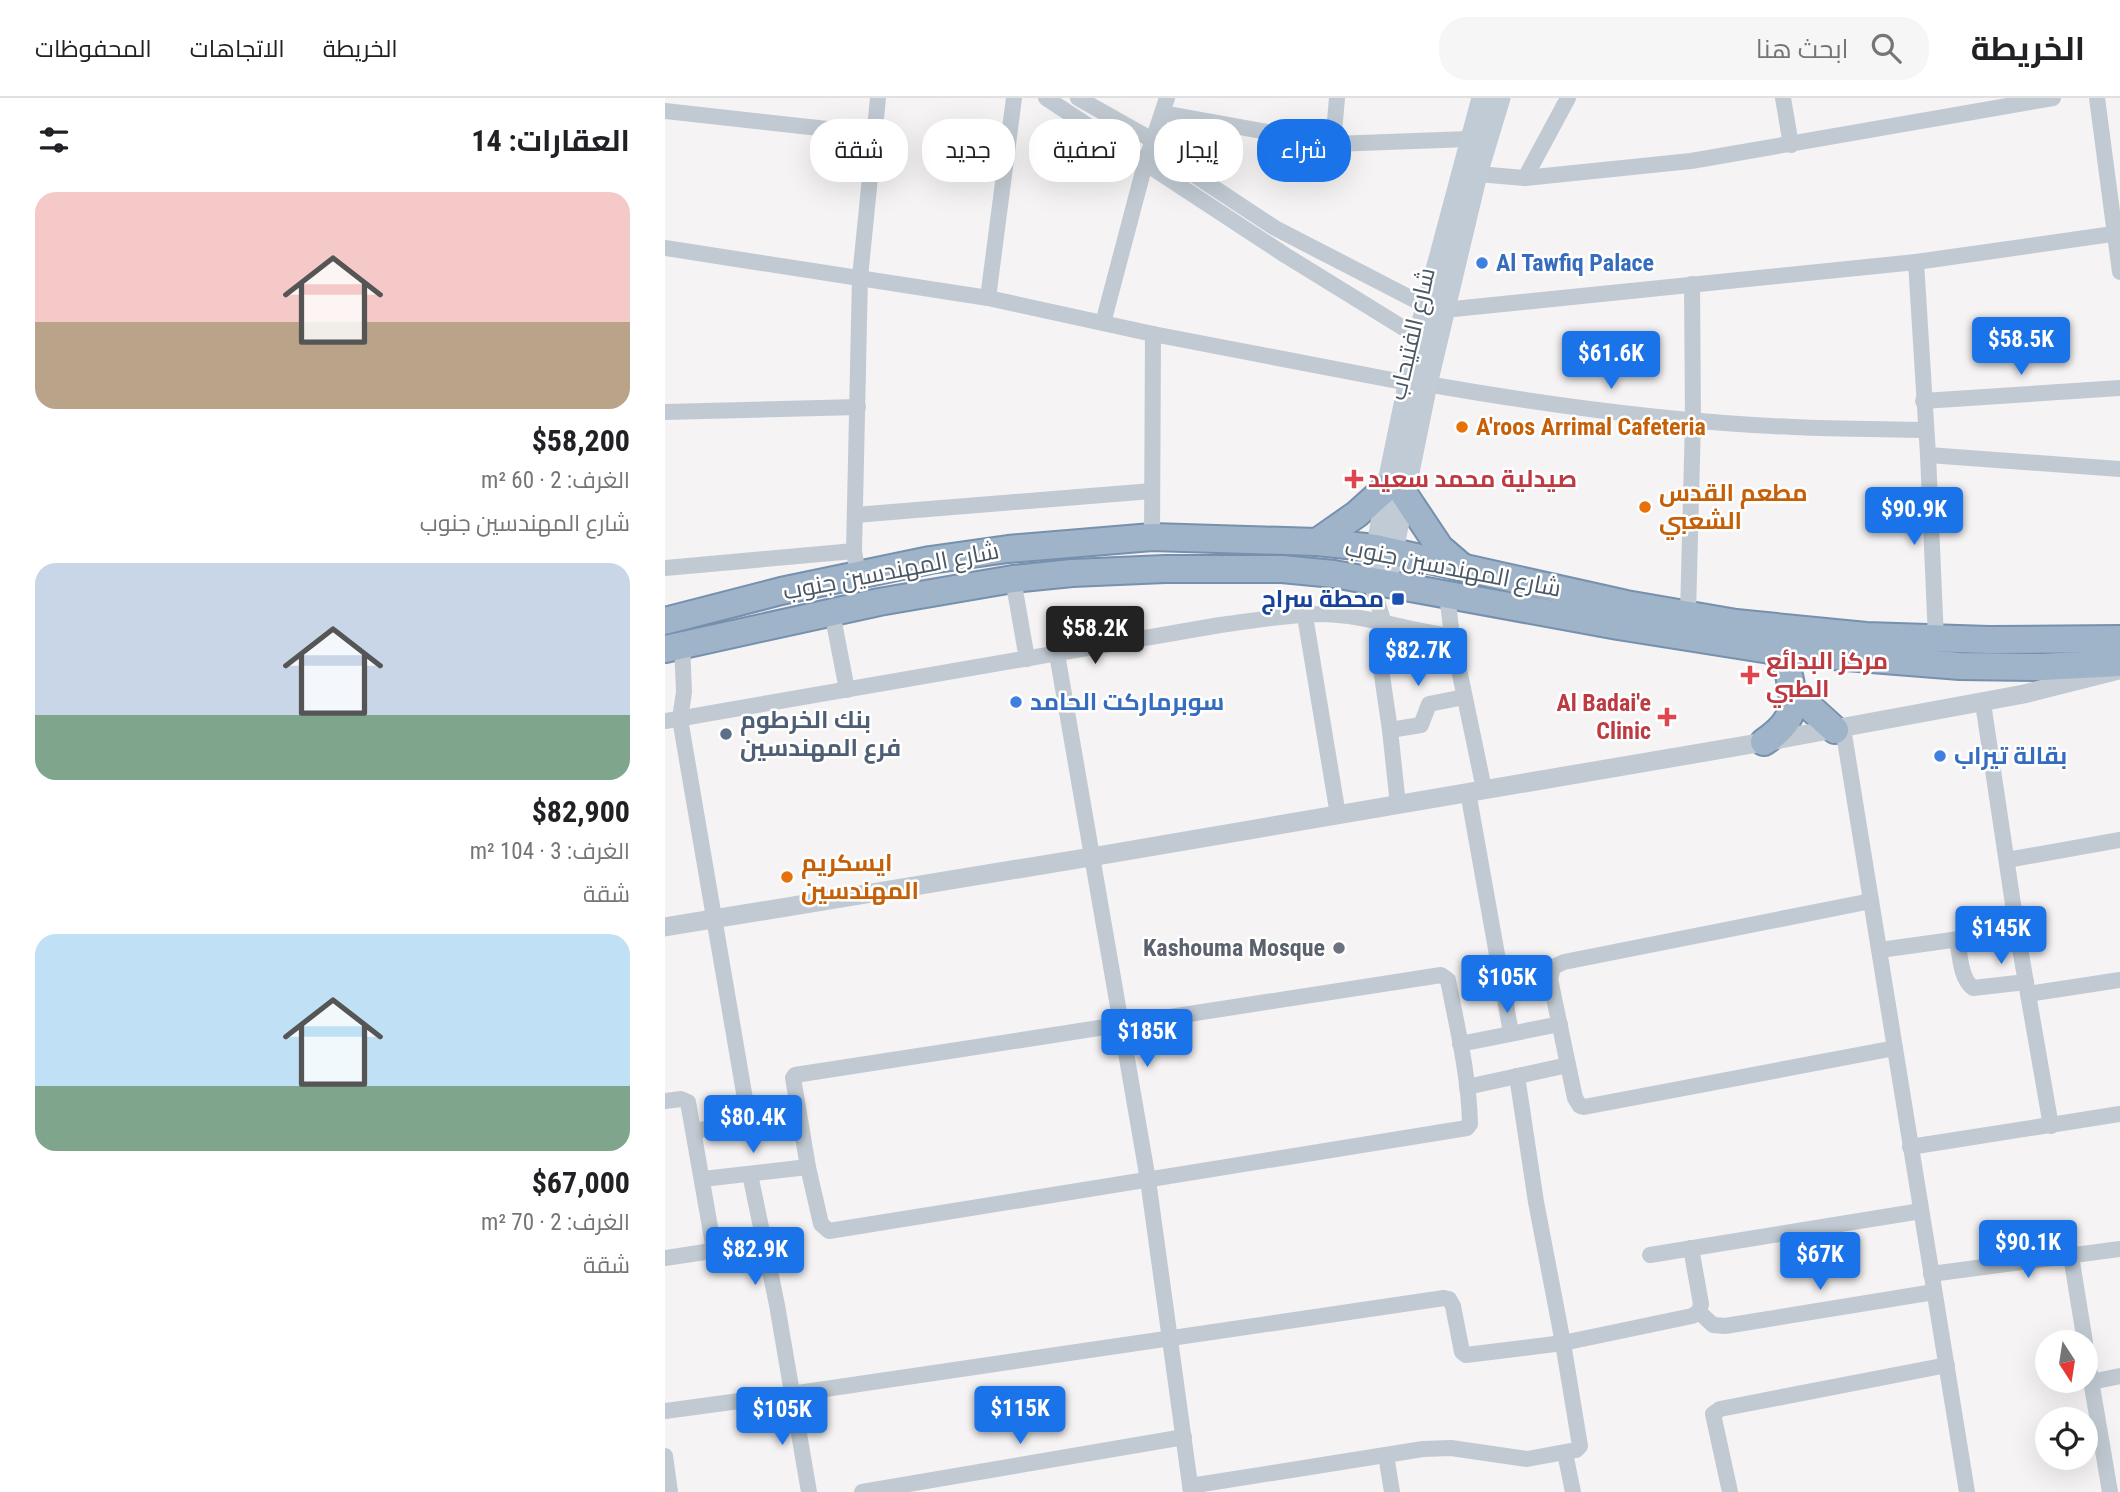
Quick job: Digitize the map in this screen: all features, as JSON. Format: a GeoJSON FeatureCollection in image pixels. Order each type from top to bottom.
{"type":"FeatureCollection","features":[{"type":"Feature","properties":{"kind":"highway"},"geometry":{"type":"LineString","coordinates":[[1317,542],[1396,490],[1427,533],[1462,567]]}},
{"type":"Feature","properties":{"kind":"highway","name":"شارع المهندسين جنوب"},"geometry":{"type":"LineString","coordinates":[[665,621],[781,591],[856,563],[930,560],[1008,549],[1152,537],[1317,542],[1384,550],[1626,604],[1736,623],[1784,640],[1866,636],[1936,639],[2120,639]]}},
{"type":"Feature","properties":{"kind":"highway","name":"شارع المهندسين جنوب"},"geometry":{"type":"LineString","coordinates":[[673,647],[832,612],[1013,579],[1072,573],[1165,569],[1282,569],[1334,575],[1378,589],[1447,595],[1631,628],[1784,640],[1960,666],[2042,667],[2120,663]]}},
{"type":"Feature","properties":{"kind":"highway"},"geometry":{"type":"LineString","coordinates":[[781,591],[788,621]]}},
{"type":"Feature","properties":{"kind":"highway"},"geometry":{"type":"LineString","coordinates":[[1764,742],[1790,717],[1793,692],[1785,667],[1784,640]]}},
{"type":"Feature","properties":{"kind":"highway"},"geometry":{"type":"LineString","coordinates":[[1793,692],[1839,729]]}},
{"type":"Feature","properties":{"kind":"main road","name":"شارع الفتيحاب"},"geometry":{"type":"LineString","coordinates":[[1378,589],[1417,383],[1469,139],[1482,98]]}},
{"type":"Feature","properties":{"kind":"main road","name":"شارع الفتيحاب"},"geometry":{"type":"LineString","coordinates":[[1417,383],[1419,337],[1435,308],[1500,98]]}},
{"type":"Feature","properties":{"kind":"street"},"geometry":{"type":"LineString","coordinates":[[875,119],[878,98]]}},
{"type":"Feature","properties":{"kind":"street"},"geometry":{"type":"LineString","coordinates":[[988,298],[1014,98]]}},
{"type":"Feature","properties":{"kind":"street"},"geometry":{"type":"LineString","coordinates":[[1046,98],[1078,119]]}},
{"type":"Feature","properties":{"kind":"street"},"geometry":{"type":"LineString","coordinates":[[1078,98],[1112,119]]}},
{"type":"Feature","properties":{"kind":"street"},"geometry":{"type":"LineString","coordinates":[[1336,119],[1338,98]]}},
{"type":"Feature","properties":{"kind":"street"},"geometry":{"type":"LineString","coordinates":[[1525,178],[1568,98]]}},
{"type":"Feature","properties":{"kind":"street"},"geometry":{"type":"LineString","coordinates":[[1783,98],[1791,145]]}},
{"type":"Feature","properties":{"kind":"street"},"geometry":{"type":"LineString","coordinates":[[1477,174],[1525,178],[1691,161],[1791,145],[1995,103],[2053,98]]}},
{"type":"Feature","properties":{"kind":"street"},"geometry":{"type":"LineString","coordinates":[[2097,98],[2117,233],[2120,272]]}},
{"type":"Feature","properties":{"kind":"street"},"geometry":{"type":"LineString","coordinates":[[1165,105],[1257,126]]}},
{"type":"Feature","properties":{"kind":"street"},"geometry":{"type":"LineString","coordinates":[[665,111],[810,127]]}},
{"type":"Feature","properties":{"kind":"street"},"geometry":{"type":"LineString","coordinates":[[1103,323],[1145,164],[1154,141],[1140,134]]}},
{"type":"Feature","properties":{"kind":"street"},"geometry":{"type":"LineString","coordinates":[[1351,143],[1469,139]]}},
{"type":"Feature","properties":{"kind":"street"},"geometry":{"type":"LineString","coordinates":[[1140,161],[1304,267],[1419,337]]}},
{"type":"Feature","properties":{"kind":"street"},"geometry":{"type":"LineString","coordinates":[[665,568],[856,563],[860,277],[869,182]]}},
{"type":"Feature","properties":{"kind":"street"},"geometry":{"type":"LineString","coordinates":[[1205,182],[1240,207],[1313,248],[1435,308],[1916,262],[2117,233]]}},
{"type":"Feature","properties":{"kind":"street"},"geometry":{"type":"LineString","coordinates":[[665,248],[988,298],[1153,334],[1490,395],[1693,420],[1792,427],[1926,430]]}},
{"type":"Feature","properties":{"kind":"street"},"geometry":{"type":"LineString","coordinates":[[1304,267],[1313,248]]}},
{"type":"Feature","properties":{"kind":"street"},"geometry":{"type":"LineString","coordinates":[[1916,262],[1936,639]]}},
{"type":"Feature","properties":{"kind":"street"},"geometry":{"type":"LineString","coordinates":[[1688,614],[1693,420],[1692,284]]}},
{"type":"Feature","properties":{"kind":"street"},"geometry":{"type":"LineString","coordinates":[[1152,537],[1153,334]]}},
{"type":"Feature","properties":{"kind":"street"},"geometry":{"type":"LineString","coordinates":[[1923,401],[2120,388]]}},
{"type":"Feature","properties":{"kind":"street"},"geometry":{"type":"LineString","coordinates":[[665,412],[857,407]]}},
{"type":"Feature","properties":{"kind":"street"},"geometry":{"type":"LineString","coordinates":[[1928,455],[2120,469]]}},
{"type":"Feature","properties":{"kind":"street"},"geometry":{"type":"LineString","coordinates":[[855,515],[1152,492]]}},
{"type":"Feature","properties":{"kind":"street"},"geometry":{"type":"LineString","coordinates":[[1013,579],[1027,659]]}},
{"type":"Feature","properties":{"kind":"street"},"geometry":{"type":"LineString","coordinates":[[1378,589],[1382,623],[1380,662],[1398,805]]}},
{"type":"Feature","properties":{"kind":"street"},"geometry":{"type":"LineString","coordinates":[[1447,595],[1511,1033]]}},
{"type":"Feature","properties":{"kind":"street"},"geometry":{"type":"LineString","coordinates":[[832,612],[847,690]]}},
{"type":"Feature","properties":{"kind":"street"},"geometry":{"type":"LineString","coordinates":[[672,720],[1220,625],[1305,615],[1354,617],[1452,636]]}},
{"type":"Feature","properties":{"kind":"street"},"geometry":{"type":"LineString","coordinates":[[1305,615],[1338,815]]}},
{"type":"Feature","properties":{"kind":"street"},"geometry":{"type":"LineString","coordinates":[[673,647],[684,692],[672,720],[716,919],[749,1122]]}},
{"type":"Feature","properties":{"kind":"street"},"geometry":{"type":"LineString","coordinates":[[1057,654],[1148,1180],[1191,1489],[1436,1448],[1527,1459],[1565,1453],[1580,1446],[1581,1439],[1540,1228],[1517,1076]]}},
{"type":"Feature","properties":{"kind":"street"},"geometry":{"type":"LineString","coordinates":[[665,927],[1839,729],[1983,703],[2120,670]]}},
{"type":"Feature","properties":{"kind":"street"},"geometry":{"type":"LineString","coordinates":[[1390,730],[1421,725],[1429,704],[1464,697]]}},
{"type":"Feature","properties":{"kind":"street"},"geometry":{"type":"LineString","coordinates":[[1983,703],[2017,931],[2051,1126]]}},
{"type":"Feature","properties":{"kind":"street"},"geometry":{"type":"LineString","coordinates":[[1839,729],[1880,950],[1967,1492]]}},
{"type":"Feature","properties":{"kind":"street"},"geometry":{"type":"LineString","coordinates":[[2007,860],[2120,840]]}},
{"type":"Feature","properties":{"kind":"street"},"geometry":{"type":"LineString","coordinates":[[1871,901],[1559,964],[1553,967],[1550,979],[1577,1103],[1584,1107],[1895,1048]]}},
{"type":"Feature","properties":{"kind":"street"},"geometry":{"type":"LineString","coordinates":[[1880,950],[2017,931]]}},
{"type":"Feature","properties":{"kind":"street"},"geometry":{"type":"LineString","coordinates":[[1957,939],[1964,974],[1973,988],[2027,988],[2120,980]]}},
{"type":"Feature","properties":{"kind":"street"},"geometry":{"type":"LineString","coordinates":[[1441,975],[1448,980],[1467,1087],[1470,1124],[1464,1129],[829,1231],[821,1224],[808,1167],[793,1078],[795,1075],[1120,1025],[1441,975]]}},
{"type":"Feature","properties":{"kind":"street"},"geometry":{"type":"LineString","coordinates":[[1460,1044],[1560,1024]]}},
{"type":"Feature","properties":{"kind":"street"},"geometry":{"type":"LineString","coordinates":[[1467,1087],[1568,1065]]}},
{"type":"Feature","properties":{"kind":"street"},"geometry":{"type":"LineString","coordinates":[[665,1101],[681,1099],[688,1102],[703,1179],[712,1247],[705,1252],[665,1258]]}},
{"type":"Feature","properties":{"kind":"street"},"geometry":{"type":"LineString","coordinates":[[694,1131],[799,1114]]}},
{"type":"Feature","properties":{"kind":"street"},"geometry":{"type":"LineString","coordinates":[[1910,1147],[2120,1114]]}},
{"type":"Feature","properties":{"kind":"street"},"geometry":{"type":"LineString","coordinates":[[703,1179],[808,1167]]}},
{"type":"Feature","properties":{"kind":"street"},"geometry":{"type":"LineString","coordinates":[[750,1174],[777,1305],[809,1492]]}},
{"type":"Feature","properties":{"kind":"street"},"geometry":{"type":"LineString","coordinates":[[1650,1255],[1921,1211]]}},
{"type":"Feature","properties":{"kind":"street"},"geometry":{"type":"LineString","coordinates":[[665,1411],[1444,1298],[1449,1299],[1453,1306],[1464,1354],[1563,1343],[1692,1317],[1699,1312],[1701,1304],[1691,1248]]}},
{"type":"Feature","properties":{"kind":"street"},"geometry":{"type":"LineString","coordinates":[[1931,1274],[2120,1249]]}},
{"type":"Feature","properties":{"kind":"street"},"geometry":{"type":"LineString","coordinates":[[2071,1256],[2083,1330]]}},
{"type":"Feature","properties":{"kind":"street"},"geometry":{"type":"LineString","coordinates":[[1699,1312],[1713,1325],[1725,1326],[1934,1292]]}},
{"type":"Feature","properties":{"kind":"street"},"geometry":{"type":"LineString","coordinates":[[1730,1492],[1713,1414],[1720,1409],[1947,1366]]}},
{"type":"Feature","properties":{"kind":"street"},"geometry":{"type":"LineString","coordinates":[[2098,1381],[2120,1376]]}},
{"type":"Feature","properties":{"kind":"street"},"geometry":{"type":"LineString","coordinates":[[2093,1393],[2110,1492]]}},
{"type":"Feature","properties":{"kind":"street"},"geometry":{"type":"LineString","coordinates":[[862,1492],[1184,1437]]}},
{"type":"Feature","properties":{"kind":"street"},"geometry":{"type":"LineString","coordinates":[[1565,1453],[1573,1492]]}},
{"type":"Feature","properties":{"kind":"street"},"geometry":{"type":"LineString","coordinates":[[1386,1455],[1392,1492]]}},
{"type":"Feature","properties":{"kind":"street"},"geometry":{"type":"LineString","coordinates":[[665,1457],[670,1492]]}},
{"type":"Feature","properties":{"kind":"place","name":"Al Tawfiq Palace"},"geometry":{"type":"Point","coordinates":[1482,263]}},
{"type":"Feature","properties":{"kind":"place","name":"A'roos Arrimal Cafeteria"},"geometry":{"type":"Point","coordinates":[1462,427]}},
{"type":"Feature","properties":{"kind":"place","name":"صيدلية محمد سعيد"},"geometry":{"type":"Point","coordinates":[1354,479]}},
{"type":"Feature","properties":{"kind":"place","name":"مطعم القدس الشعبي"},"geometry":{"type":"Point","coordinates":[1645,507]}},
{"type":"Feature","properties":{"kind":"place","name":"محطة سراج"},"geometry":{"type":"Point","coordinates":[1398,599]}},
{"type":"Feature","properties":{"kind":"place","name":"مركز البدائع الطبي"},"geometry":{"type":"Point","coordinates":[1750,675]}},
{"type":"Feature","properties":{"kind":"place","name":"سوبرماركت الحامد"},"geometry":{"type":"Point","coordinates":[1016,702]}},
{"type":"Feature","properties":{"kind":"place","name":"Al Badai'e Clinic"},"geometry":{"type":"Point","coordinates":[1667,717]}},
{"type":"Feature","properties":{"kind":"place","name":"بنك الخرطوم فرع المهندسين"},"geometry":{"type":"Point","coordinates":[726,734]}},
{"type":"Feature","properties":{"kind":"place","name":"بقالة تيراب"},"geometry":{"type":"Point","coordinates":[1940,756]}},
{"type":"Feature","properties":{"kind":"place","name":"ايسكريم المهندسين"},"geometry":{"type":"Point","coordinates":[787,877]}},
{"type":"Feature","properties":{"kind":"place","name":"Kashouma Mosque"},"geometry":{"type":"Point","coordinates":[1339,948]}}]}
